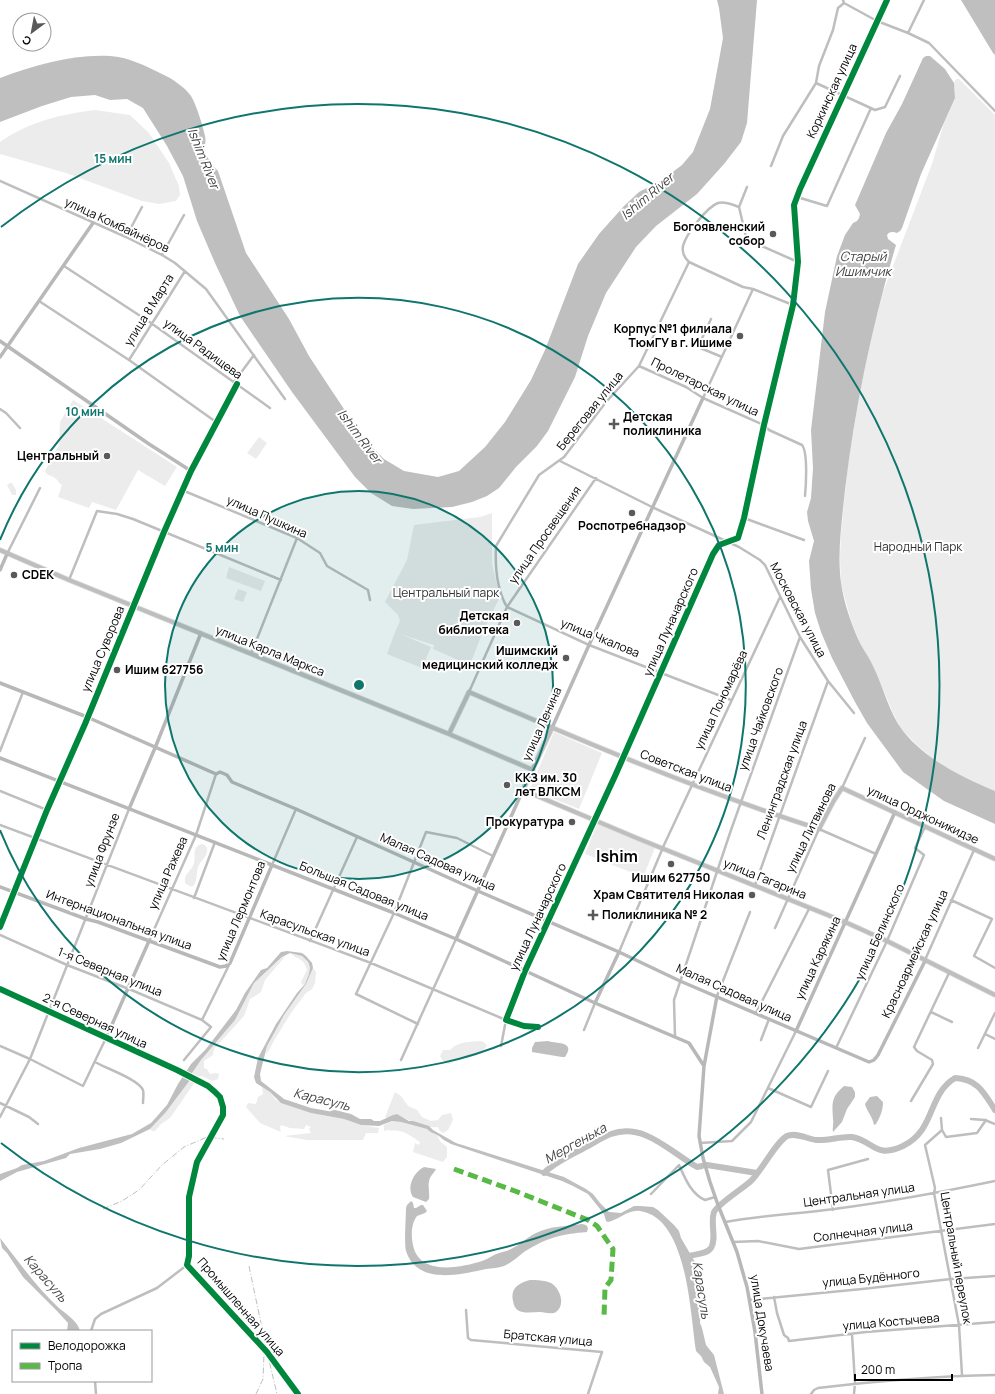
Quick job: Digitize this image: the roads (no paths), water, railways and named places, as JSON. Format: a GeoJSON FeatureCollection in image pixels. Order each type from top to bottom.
{"type":"FeatureCollection","features":[{"type":"Feature","properties":{"kind":"main road","name":"улица Карла Маркса"},"geometry":{"type":"LineString","coordinates":[[0,550],[68,580],[449,734],[533,770]]}},
{"type":"Feature","properties":{"kind":"main road","name":"Советская улица"},"geometry":{"type":"LineString","coordinates":[[469,692],[552,728],[694,785],[820,829]]}},
{"type":"Feature","properties":{"kind":"main road","name":"улица Просвещения"},"geometry":{"type":"LineString","coordinates":[[449,734],[469,692]]}},
{"type":"Feature","properties":{"kind":"main road","name":"улица Ленина"},"geometry":{"type":"LineString","coordinates":[[523,790],[552,728]]}},
{"type":"Feature","properties":{"kind":"main road","name":"улица Орджоникидзе"},"geometry":{"type":"LineString","coordinates":[[842,788],[995,859]]}},
{"type":"Feature","properties":{"kind":"main road","name":"улица Литвинова"},"geometry":{"type":"LineString","coordinates":[[820,829],[833,802],[842,788]]}},
{"type":"Feature","properties":{"kind":"main road","name":"улица Гагарина"},"geometry":{"type":"LineString","coordinates":[[523,790],[663,849],[845,922],[887,941],[995,995]]}},
{"type":"Feature","properties":{"kind":"street","name":"Коркинская улица"},"geometry":{"type":"LineString","coordinates":[[799,191],[887,0]]}},
{"type":"Feature","properties":{"kind":"street"},"geometry":{"type":"LineString","coordinates":[[908,33],[924,0]]}},
{"type":"Feature","properties":{"kind":"street"},"geometry":{"type":"LineString","coordinates":[[771,166],[783,136],[816,83],[819,66],[833,30],[838,8],[844,2],[877,21],[908,33],[928,43],[995,112]]}},
{"type":"Feature","properties":{"kind":"street"},"geometry":{"type":"LineString","coordinates":[[816,83],[875,110],[885,107],[900,76]]}},
{"type":"Feature","properties":{"kind":"street"},"geometry":{"type":"LineString","coordinates":[[797,197],[827,206],[871,108]]}},
{"type":"Feature","properties":{"kind":"street","name":"улица Комбайнёров"},"geometry":{"type":"LineString","coordinates":[[0,181],[126,237],[162,255],[185,271],[206,289],[286,399]]}},
{"type":"Feature","properties":{"kind":"street"},"geometry":{"type":"LineString","coordinates":[[747,187],[739,207],[746,237],[757,244],[798,262]]}},
{"type":"Feature","properties":{"kind":"street","name":"улица Луначарского"},"geometry":{"type":"LineString","coordinates":[[506,1020],[525,971],[595,821],[713,554],[719,545],[738,538],[794,304],[798,262],[794,205],[799,191]]}},
{"type":"Feature","properties":{"kind":"street"},"geometry":{"type":"LineString","coordinates":[[739,207],[724,202],[712,206],[690,233],[684,246],[684,258],[689,262],[743,287],[753,289],[794,304]]}},
{"type":"Feature","properties":{"kind":"street"},"geometry":{"type":"LineString","coordinates":[[126,237],[142,207]]}},
{"type":"Feature","properties":{"kind":"street"},"geometry":{"type":"LineString","coordinates":[[162,255],[184,216]]}},
{"type":"Feature","properties":{"kind":"street"},"geometry":{"type":"LineString","coordinates":[[0,357],[93,223]]}},
{"type":"Feature","properties":{"kind":"street","name":"Береговая улица"},"geometry":{"type":"LineString","coordinates":[[508,607],[501,597],[496,560],[496,546],[539,475],[564,457],[606,402],[639,366],[689,262]]}},
{"type":"Feature","properties":{"kind":"street","name":"улица Радищева"},"geometry":{"type":"LineString","coordinates":[[64,266],[152,324],[270,408]]}},
{"type":"Feature","properties":{"kind":"street","name":"улица 8 Марта"},"geometry":{"type":"LineString","coordinates":[[129,360],[185,271]]}},
{"type":"Feature","properties":{"kind":"street","name":"улица Ленина"},"geometry":{"type":"LineString","coordinates":[[552,728],[753,289]]}},
{"type":"Feature","properties":{"kind":"street"},"geometry":{"type":"LineString","coordinates":[[39,301],[129,360],[216,422]]}},
{"type":"Feature","properties":{"kind":"street"},"geometry":{"type":"LineString","coordinates":[[711,319],[698,347],[722,357]]}},
{"type":"Feature","properties":{"kind":"street"},"geometry":{"type":"LineString","coordinates":[[0,341],[149,444],[191,471]]}},
{"type":"Feature","properties":{"kind":"street","name":"улица Суворова"},"geometry":{"type":"LineString","coordinates":[[0,927],[47,810],[85,724],[182,490],[236,383],[254,355]]}},
{"type":"Feature","properties":{"kind":"street","name":"Пролетарская улица"},"geometry":{"type":"LineString","coordinates":[[639,366],[686,387],[703,398],[764,425],[769,430],[800,443],[804,447],[806,467],[805,496]]}},
{"type":"Feature","properties":{"kind":"street"},"geometry":{"type":"LineString","coordinates":[[0,409],[6,413],[20,428]]}},
{"type":"Feature","properties":{"kind":"street","name":"Московская улица"},"geometry":{"type":"LineString","coordinates":[[559,461],[596,478],[652,508],[739,547],[760,560],[765,566],[800,637],[828,681],[854,713]]}},
{"type":"Feature","properties":{"kind":"street","name":"улица Просвещения"},"geometry":{"type":"LineString","coordinates":[[469,692],[508,607],[596,478]]}},
{"type":"Feature","properties":{"kind":"street"},"geometry":{"type":"LineString","coordinates":[[0,570],[40,488]]}},
{"type":"Feature","properties":{"kind":"street","name":"улица Пушкина"},"geometry":{"type":"LineString","coordinates":[[182,490],[297,538],[320,553],[327,566],[368,590],[370,600]]}},
{"type":"Feature","properties":{"kind":"street"},"geometry":{"type":"LineString","coordinates":[[68,580],[97,511],[116,513],[280,580]]}},
{"type":"Feature","properties":{"kind":"street"},"geometry":{"type":"LineString","coordinates":[[744,518],[804,540]]}},
{"type":"Feature","properties":{"kind":"street"},"geometry":{"type":"LineString","coordinates":[[251,654],[297,538]]}},
{"type":"Feature","properties":{"kind":"street","name":"улица Пономарёва"},"geometry":{"type":"LineString","coordinates":[[584,1030],[663,849],[780,597]]}},
{"type":"Feature","properties":{"kind":"street","name":"улица Чкалова"},"geometry":{"type":"LineString","coordinates":[[508,607],[589,645],[732,700]]}},
{"type":"Feature","properties":{"kind":"street","name":"улица Фрунзе"},"geometry":{"type":"LineString","coordinates":[[0,1116],[30,1059],[50,1012],[67,965],[129,809],[156,748],[201,633]]}},
{"type":"Feature","properties":{"kind":"street","name":"улица Чайковского"},"geometry":{"type":"LineString","coordinates":[[675,1036],[674,1000],[717,870],[800,637]]}},
{"type":"Feature","properties":{"kind":"street","name":"Ленинградская улица"},"geometry":{"type":"LineString","coordinates":[[754,885],[828,681]]}},
{"type":"Feature","properties":{"kind":"street","name":"Малая Садовая улица"},"geometry":{"type":"LineString","coordinates":[[0,683],[87,717],[216,774],[220,772],[227,775],[232,782],[296,809],[478,891],[548,920],[680,981],[869,1062]]}},
{"type":"Feature","properties":{"kind":"street"},"geometry":{"type":"LineString","coordinates":[[0,751],[23,692]]}},
{"type":"Feature","properties":{"kind":"street","name":"улица Литвинова"},"geometry":{"type":"LineString","coordinates":[[842,788],[865,738]]}},
{"type":"Feature","properties":{"kind":"street","name":"Большая Садовая улица"},"geometry":{"type":"LineString","coordinates":[[0,758],[334,889],[456,940],[595,1003],[689,1042],[704,1066]]}},
{"type":"Feature","properties":{"kind":"street","name":"улица Ражева"},"geometry":{"type":"LineString","coordinates":[[30,1059],[83,1086],[129,989],[196,835],[216,774]]}},
{"type":"Feature","properties":{"kind":"street","name":"улица Ленина"},"geometry":{"type":"LineString","coordinates":[[401,1060],[434,990],[523,790]]}},
{"type":"Feature","properties":{"kind":"street"},"geometry":{"type":"LineString","coordinates":[[0,791],[47,810]]}},
{"type":"Feature","properties":{"kind":"street","name":"улица Лермонтова"},"geometry":{"type":"LineString","coordinates":[[202,1020],[230,963],[296,809]]}},
{"type":"Feature","properties":{"kind":"street","name":"улица Карякина"},"geometry":{"type":"LineString","coordinates":[[700,1143],[732,1141],[751,1122],[796,1031],[895,812]]}},
{"type":"Feature","properties":{"kind":"street","name":"Карасульская улица"},"geometry":{"type":"LineString","coordinates":[[0,825],[248,919],[371,963],[506,1020]]}},
{"type":"Feature","properties":{"kind":"street","name":"улица Белинского"},"geometry":{"type":"LineString","coordinates":[[836,1048],[887,941],[924,855],[915,848],[925,826]]}},
{"type":"Feature","properties":{"kind":"street","name":"улица Литвинова"},"geometry":{"type":"LineString","coordinates":[[775,928],[820,829]]}},
{"type":"Feature","properties":{"kind":"street","name":"Советская улица"},"geometry":{"type":"LineString","coordinates":[[820,829],[876,854]]}},
{"type":"Feature","properties":{"kind":"street"},"geometry":{"type":"LineString","coordinates":[[418,1024],[356,994],[394,913],[426,832],[457,838],[494,856]]}},
{"type":"Feature","properties":{"kind":"street"},"geometry":{"type":"LineString","coordinates":[[310,941],[357,837]]}},
{"type":"Feature","properties":{"kind":"street"},"geometry":{"type":"LineString","coordinates":[[194,898],[215,842]]}},
{"type":"Feature","properties":{"kind":"street","name":"Красноармейская улица"},"geometry":{"type":"LineString","coordinates":[[869,1062],[874,1060],[878,1055],[925,961],[974,849]]}},
{"type":"Feature","properties":{"kind":"street","name":"Интернациональная улица"},"geometry":{"type":"LineString","coordinates":[[0,887],[86,919],[98,922],[216,967],[226,966],[230,963]]}},
{"type":"Feature","properties":{"kind":"street"},"geometry":{"type":"LineString","coordinates":[[951,900],[992,919],[974,956],[995,968]]}},
{"type":"Feature","properties":{"kind":"street"},"geometry":{"type":"LineString","coordinates":[[756,1013],[810,907]]}},
{"type":"Feature","properties":{"kind":"street"},"geometry":{"type":"LineString","coordinates":[[651,1194],[679,1165],[684,1177],[695,1194],[706,1200],[716,1197],[703,1158],[700,1143],[699,1132],[704,1066],[717,996],[750,912]]}},
{"type":"Feature","properties":{"kind":"street","name":"1-я Северная улица"},"geometry":{"type":"LineString","coordinates":[[0,935],[67,965],[202,1020],[211,1027],[184,1060]]}},
{"type":"Feature","properties":{"kind":"street"},"geometry":{"type":"LineString","coordinates":[[911,1101],[933,1064],[932,1060],[917,1051],[914,1047],[950,973]]}},
{"type":"Feature","properties":{"kind":"street","name":"2-я Северная улица"},"geometry":{"type":"LineString","coordinates":[[0,989],[197,1080]]}},
{"type":"Feature","properties":{"kind":"street"},"geometry":{"type":"LineString","coordinates":[[931,1012],[952,1022]]}},
{"type":"Feature","properties":{"kind":"street"},"geometry":{"type":"LineString","coordinates":[[978,1048],[995,1013]]}},
{"type":"Feature","properties":{"kind":"street"},"geometry":{"type":"LineString","coordinates":[[761,1040],[769,1019]]}},
{"type":"Feature","properties":{"kind":"street"},"geometry":{"type":"LineString","coordinates":[[501,1046],[506,1020],[524,1026],[538,1027]]}},
{"type":"Feature","properties":{"kind":"street"},"geometry":{"type":"LineString","coordinates":[[985,1034],[995,1039]]}},
{"type":"Feature","properties":{"kind":"street"},"geometry":{"type":"LineString","coordinates":[[0,1046],[30,1059]]}},
{"type":"Feature","properties":{"kind":"street"},"geometry":{"type":"LineString","coordinates":[[94,1062],[123,1075],[140,1087],[143,1092],[143,1103]]}},
{"type":"Feature","properties":{"kind":"street"},"geometry":{"type":"LineString","coordinates":[[768,1088],[811,1107],[828,1070]]}},
{"type":"Feature","properties":{"kind":"street","name":"Промышленная улица"},"geometry":{"type":"LineString","coordinates":[[197,1080],[216,1092],[222,1102],[223,1116],[197,1162],[190,1190],[189,1256],[187,1265],[267,1352],[298,1394]]}},
{"type":"Feature","properties":{"kind":"street"},"geometry":{"type":"LineString","coordinates":[[0,1103],[29,1117],[38,1124]]}},
{"type":"Feature","properties":{"kind":"street"},"geometry":{"type":"LineString","coordinates":[[941,1118],[942,1130],[946,1137],[977,1133],[986,1120]]}},
{"type":"Feature","properties":{"kind":"street"},"geometry":{"type":"LineString","coordinates":[[971,1119],[986,1120],[995,1124]]}},
{"type":"Feature","properties":{"kind":"street","name":"Центральный переулок"},"geometry":{"type":"LineString","coordinates":[[942,1130],[925,1145],[935,1188],[934,1194],[959,1325],[962,1375]]}},
{"type":"Feature","properties":{"kind":"street"},"geometry":{"type":"LineString","coordinates":[[833,1210],[828,1170],[868,1159]]}},
{"type":"Feature","properties":{"kind":"street","name":"Центральная улица"},"geometry":{"type":"LineString","coordinates":[[725,1222],[778,1214],[833,1210],[934,1194],[995,1181]]}},
{"type":"Feature","properties":{"kind":"street","name":"улица Докучаева"},"geometry":{"type":"LineString","coordinates":[[716,1197],[744,1275],[750,1300],[762,1394]]}},
{"type":"Feature","properties":{"kind":"street","name":"Солнечная улица"},"geometry":{"type":"LineString","coordinates":[[733,1242],[758,1241],[799,1249],[942,1232],[995,1224]]}},
{"type":"Feature","properties":{"kind":"street"},"geometry":{"type":"LineString","coordinates":[[91,1330],[95,1319],[101,1314],[157,1288],[187,1265]]}},
{"type":"Feature","properties":{"kind":"street","name":"улица Будённого"},"geometry":{"type":"LineString","coordinates":[[750,1300],[862,1289],[951,1278],[995,1276]]}},
{"type":"Feature","properties":{"kind":"street","name":"улица Костычева"},"geometry":{"type":"LineString","coordinates":[[774,1297],[784,1336],[788,1338],[789,1341],[995,1322]]}},
{"type":"Feature","properties":{"kind":"street","name":"Братская улица"},"geometry":{"type":"LineString","coordinates":[[466,1310],[468,1338],[471,1340],[602,1352],[588,1394]]}},
{"type":"Feature","properties":{"kind":"street"},"geometry":{"type":"LineString","coordinates":[[852,1334],[855,1383],[854,1394]]}},
{"type":"Feature","properties":{"kind":"street"},"geometry":{"type":"LineString","coordinates":[[811,1394],[818,1388],[855,1383],[962,1375],[995,1375]]}},
{"type":"Feature","properties":{"kind":"street"},"geometry":{"type":"LineString","coordinates":[[95,1382],[96,1394]]}},
{"type":"Feature","properties":{"kind":"water","name":"Ishim River"},"geometry":{"type":"Polygon","coordinates":[[[717,0],[757,0],[747,123],[741,142],[724,164],[697,194],[656,226],[636,247],[606,293],[588,336],[575,377],[548,431],[537,446],[516,467],[499,488],[487,496],[472,502],[452,507],[413,509],[392,506],[371,493],[355,477],[292,392],[240,316],[197,221],[183,176],[167,146],[143,108],[127,99],[110,100],[95,95],[71,97],[0,122],[0,78],[54,61],[96,56],[117,57],[137,62],[182,86],[191,96],[197,110],[205,136],[206,155],[218,171],[246,253],[289,319],[309,356],[364,439],[384,459],[404,471],[438,477],[459,471],[485,447],[505,422],[531,380],[545,350],[578,264],[599,234],[624,206],[639,192],[662,180],[682,165],[693,152],[710,109],[723,38],[717,0]]]}},
{"type":"Feature","properties":{"kind":"water"},"geometry":{"type":"Polygon","coordinates":[[[961,0],[995,0],[995,55],[993,53],[961,0]]]}},
{"type":"Feature","properties":{"kind":"water","name":"Старый Ишимчик"},"geometry":{"type":"Polygon","coordinates":[[[930,56],[945,69],[954,83],[955,98],[921,174],[902,228],[897,233],[890,232],[887,235],[888,239],[896,245],[879,305],[859,397],[849,459],[841,525],[841,583],[846,607],[858,638],[877,674],[898,724],[922,751],[945,767],[995,791],[995,824],[944,801],[903,772],[867,723],[832,658],[815,613],[811,589],[809,561],[814,541],[807,512],[811,498],[813,468],[811,430],[825,312],[837,256],[845,235],[853,223],[859,218],[860,214],[855,205],[886,133],[902,104],[923,58],[930,56]]]}},
{"type":"Feature","properties":{"kind":"water"},"geometry":{"type":"Polygon","coordinates":[[[287,951],[302,953],[312,963],[313,968],[306,984],[284,1015],[267,1046],[260,1074],[261,1081],[284,1099],[311,1108],[328,1111],[335,1110],[351,1114],[360,1119],[371,1119],[374,1121],[380,1121],[397,1114],[409,1121],[429,1126],[433,1130],[456,1143],[564,1177],[593,1194],[609,1212],[621,1213],[634,1206],[653,1207],[658,1210],[679,1231],[681,1238],[695,1262],[695,1274],[701,1303],[700,1323],[706,1345],[714,1355],[724,1394],[718,1394],[719,1387],[710,1367],[704,1362],[696,1351],[684,1270],[677,1249],[668,1231],[656,1218],[640,1211],[636,1211],[608,1222],[606,1221],[604,1214],[588,1194],[562,1181],[451,1144],[427,1129],[392,1121],[379,1126],[361,1125],[344,1119],[311,1113],[281,1103],[270,1092],[256,1083],[254,1077],[258,1058],[276,1024],[305,984],[309,974],[310,967],[308,962],[302,956],[290,953],[282,957],[254,983],[235,1020],[201,1060],[192,1073],[190,1080],[166,1112],[150,1129],[121,1143],[100,1149],[70,1154],[66,1158],[17,1172],[0,1181],[0,1174],[22,1165],[44,1161],[79,1148],[132,1134],[151,1123],[167,1105],[191,1064],[206,1049],[236,1010],[245,993],[261,970],[267,968],[281,952],[287,951]]]}},
{"type":"Feature","properties":{"kind":"water"},"geometry":{"type":"Polygon","coordinates":[[[548,1041],[567,1046],[568,1052],[565,1057],[532,1052],[535,1042],[548,1041]]]}},
{"type":"Feature","properties":{"kind":"water"},"geometry":{"type":"Polygon","coordinates":[[[844,1086],[852,1087],[855,1092],[855,1097],[847,1109],[842,1122],[833,1132],[833,1101],[844,1086]]]}},
{"type":"Feature","properties":{"kind":"water"},"geometry":{"type":"Polygon","coordinates":[[[877,1096],[883,1102],[883,1105],[880,1116],[874,1125],[865,1104],[870,1097],[877,1096]]]}},
{"type":"Feature","properties":{"kind":"water"},"geometry":{"type":"Polygon","coordinates":[[[424,1167],[436,1169],[430,1177],[429,1199],[426,1202],[413,1197],[410,1189],[414,1176],[424,1167]]]}},
{"type":"Feature","properties":{"kind":"water"},"geometry":{"type":"Polygon","coordinates":[[[411,1201],[414,1208],[423,1205],[427,1211],[417,1216],[415,1219],[412,1241],[417,1255],[423,1262],[432,1266],[452,1267],[473,1264],[511,1249],[533,1235],[547,1229],[582,1224],[586,1225],[588,1228],[587,1232],[569,1234],[539,1243],[504,1266],[464,1274],[440,1275],[419,1269],[411,1262],[406,1251],[406,1208],[411,1201]]]}},
{"type":"Feature","properties":{"kind":"water"},"geometry":{"type":"Polygon","coordinates":[[[0,1238],[36,1284],[75,1322],[80,1330],[67,1330],[68,1323],[23,1277],[2,1248],[0,1238]]]}},
{"type":"Feature","properties":{"kind":"water"},"geometry":{"type":"Polygon","coordinates":[[[530,1280],[540,1280],[554,1285],[561,1297],[561,1305],[556,1312],[523,1312],[514,1306],[512,1296],[514,1289],[522,1283],[530,1280]]]}},
{"type":"Feature","properties":{"kind":"waterway","name":"Мергенька"},"geometry":{"type":"LineString","coordinates":[[685,1257],[706,1252],[711,1248],[713,1244],[713,1216],[716,1209],[751,1181],[778,1144],[787,1136],[798,1135],[816,1140],[852,1137],[880,1150],[894,1150],[914,1139],[921,1131],[927,1122],[940,1094],[946,1085],[955,1078],[963,1079],[975,1084],[984,1093],[995,1110]]}},
{"type":"Feature","properties":{"kind":"waterway","name":"Мергенька"},"geometry":{"type":"LineString","coordinates":[[544,1173],[558,1162],[604,1137],[623,1131],[646,1135],[697,1167],[702,1166]]}},
{"type":"Feature","properties":{"kind":"waterway","name":"Мергенька"},"geometry":{"type":"LineString","coordinates":[[707,1165],[757,1173]]}},
{"type":"Feature","properties":{"kind":"railway"},"geometry":{"type":"LineString","coordinates":[[103,1209],[122,1201],[139,1190],[162,1165],[184,1147],[207,1137],[224,1139]]}},
{"type":"Feature","properties":{"kind":"railway"},"geometry":{"type":"LineString","coordinates":[[249,1266],[277,1394]]}},
{"type":"Feature","properties":{"kind":"railway"},"geometry":{"type":"LineString","coordinates":[[256,1394],[263,1379],[264,1354]]}},
{"type":"Feature","properties":{"kind":"place","name":"Богоявленский собор"},"geometry":{"type":"Point","coordinates":[773,234]}},
{"type":"Feature","properties":{"kind":"place","name":"Корпус №1 филиала ТюмГУ в г. Ишиме"},"geometry":{"type":"Point","coordinates":[740,336]}},
{"type":"Feature","properties":{"kind":"place","name":"Детская поликлиника"},"geometry":{"type":"Point","coordinates":[614,424]}},
{"type":"Feature","properties":{"kind":"place","name":"Центральный"},"geometry":{"type":"Point","coordinates":[107,456]}},
{"type":"Feature","properties":{"kind":"place","name":"Роспотребнадзор"},"geometry":{"type":"Point","coordinates":[632,513]}},
{"type":"Feature","properties":{"kind":"place","name":"CDEK"},"geometry":{"type":"Point","coordinates":[14,575]}},
{"type":"Feature","properties":{"kind":"place","name":"Детская библиотека"},"geometry":{"type":"Point","coordinates":[517,623]}},
{"type":"Feature","properties":{"kind":"place","name":"Ишимский медицинский колледж"},"geometry":{"type":"Point","coordinates":[566,658]}},
{"type":"Feature","properties":{"kind":"place","name":"Ишим 627756"},"geometry":{"type":"Point","coordinates":[117,670]}},
{"type":"Feature","properties":{"kind":"place","name":"ККЗ им. 30 лет ВЛКСМ"},"geometry":{"type":"Point","coordinates":[507,785]}},
{"type":"Feature","properties":{"kind":"place","name":"Прокуратура"},"geometry":{"type":"Point","coordinates":[572,822]}},
{"type":"Feature","properties":{"kind":"place","name":"Ишим 627750"},"geometry":{"type":"Point","coordinates":[671,864]}},
{"type":"Feature","properties":{"kind":"place","name":"Храм Святителя Николая"},"geometry":{"type":"Point","coordinates":[752,895]}},
{"type":"Feature","properties":{"kind":"place","name":"Поликлиника № 2"},"geometry":{"type":"Point","coordinates":[593,915]}},
{"type":"Feature","properties":{"kind":"district","name":"Ishim"},"geometry":{"type":"Point","coordinates":[617,856]}},
{"type":"Feature","properties":{"kind":"park label","name":"Народный Парк"},"geometry":{"type":"Point","coordinates":[918,547]}},
{"type":"Feature","properties":{"kind":"park label","name":"Центральный парк"},"geometry":{"type":"Point","coordinates":[446,593]}},
{"type":"Feature","properties":{"kind":"water label","name":"Карасуль"},"geometry":{"type":"Point","coordinates":[322,1099]}},
{"type":"Feature","properties":{"kind":"water label","name":"Карасуль"},"geometry":{"type":"Point","coordinates":[46,1278]}},
{"type":"Feature","properties":{"kind":"water label","name":"Карасуль"},"geometry":{"type":"Point","coordinates":[702,1290]}}]}
